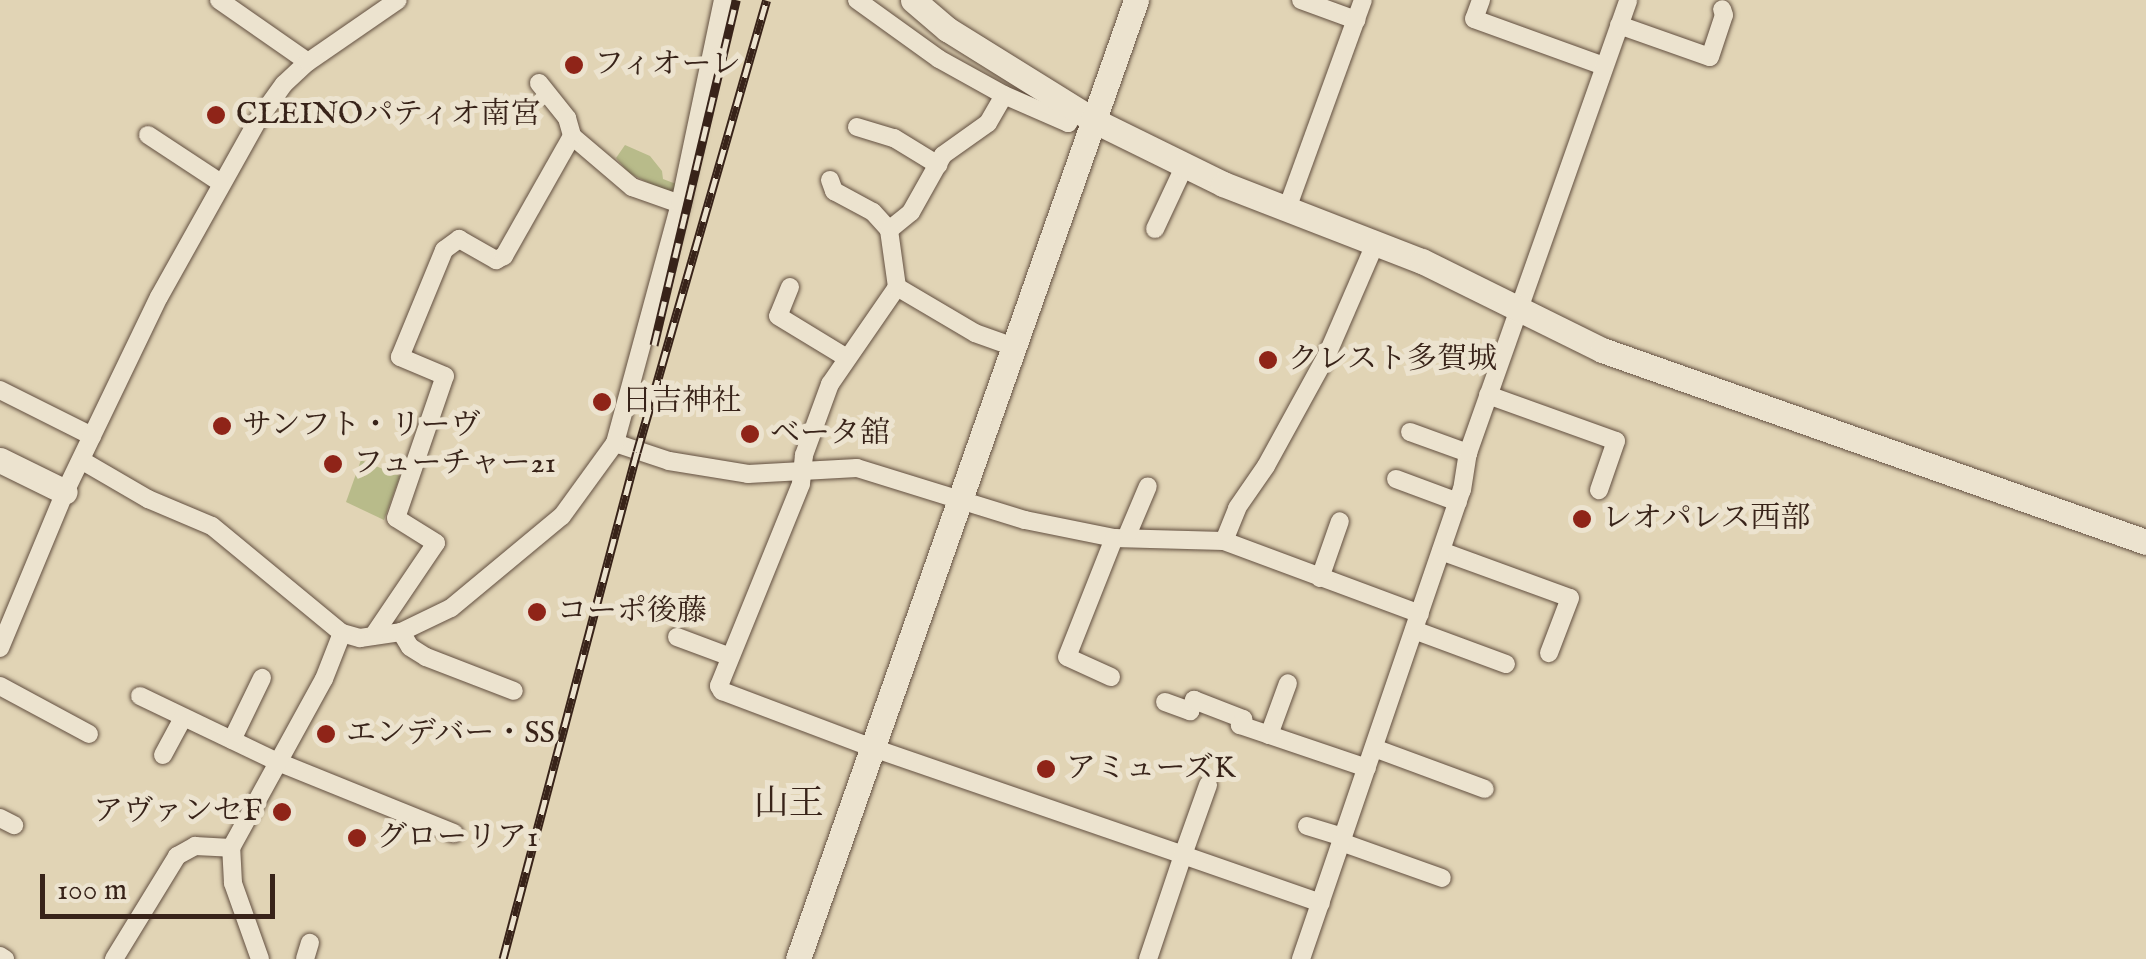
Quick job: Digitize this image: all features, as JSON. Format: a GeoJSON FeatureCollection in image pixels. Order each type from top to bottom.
{"type":"FeatureCollection","features":[{"type":"Feature","properties":{"kind":"street"},"geometry":{"type":"LineString","coordinates":[[219,0],[308,62]]}},
{"type":"Feature","properties":{"kind":"street"},"geometry":{"type":"LineString","coordinates":[[0,648],[65,492],[158,297],[258,120],[284,84],[308,62],[398,0]]}},
{"type":"Feature","properties":{"kind":"street"},"geometry":{"type":"LineString","coordinates":[[81,460],[148,500],[204,521],[342,633],[373,636],[401,632],[451,608],[562,516],[614,442],[680,204],[723,0]]}},
{"type":"Feature","properties":{"kind":"street"},"geometry":{"type":"LineString","coordinates":[[857,0],[939,59],[1004,95],[1068,123],[1085,115]]}},
{"type":"Feature","properties":{"kind":"street"},"geometry":{"type":"LineString","coordinates":[[913,0],[947,29],[1085,115],[1184,167],[1376,242],[1602,350],[2146,542]]}},
{"type":"Feature","properties":{"kind":"street"},"geometry":{"type":"LineString","coordinates":[[798,959],[1014,347],[1085,115],[1136,0]]}},
{"type":"Feature","properties":{"kind":"street"},"geometry":{"type":"LineString","coordinates":[[1302,0],[1356,20]]}},
{"type":"Feature","properties":{"kind":"street"},"geometry":{"type":"LineString","coordinates":[[1288,206],[1363,0]]}},
{"type":"Feature","properties":{"kind":"street"},"geometry":{"type":"LineString","coordinates":[[1481,0],[1474,20],[1604,66]]}},
{"type":"Feature","properties":{"kind":"street"},"geometry":{"type":"LineString","coordinates":[[1302,959],[1458,502],[1468,452],[1628,0]]}},
{"type":"Feature","properties":{"kind":"street"},"geometry":{"type":"LineString","coordinates":[[1619,25],[1710,57],[1724,15],[1722,9]]}},
{"type":"Feature","properties":{"kind":"street"},"geometry":{"type":"LineString","coordinates":[[538,84],[566,118],[572,136],[610,164],[632,188],[680,204]]}},
{"type":"Feature","properties":{"kind":"street"},"geometry":{"type":"LineString","coordinates":[[889,230],[912,212],[943,155],[988,123],[1004,95]]}},
{"type":"Feature","properties":{"kind":"street"},"geometry":{"type":"LineString","coordinates":[[857,128],[894,138],[938,164]]}},
{"type":"Feature","properties":{"kind":"street"},"geometry":{"type":"LineString","coordinates":[[148,135],[221,183]]}},
{"type":"Feature","properties":{"kind":"street"},"geometry":{"type":"LineString","coordinates":[[373,636],[436,543],[396,518],[445,376],[400,358],[444,250],[459,239],[496,260],[504,256],[572,136]]}},
{"type":"Feature","properties":{"kind":"street"},"geometry":{"type":"LineString","coordinates":[[1155,229],[1184,167]]}},
{"type":"Feature","properties":{"kind":"street"},"geometry":{"type":"LineString","coordinates":[[830,180],[834,191],[873,212],[889,230],[896,288],[830,384],[800,484],[762,586],[718,679],[722,692],[1320,903]]}},
{"type":"Feature","properties":{"kind":"street"},"geometry":{"type":"LineString","coordinates":[[1224,541],[1237,508],[1266,466],[1326,356],[1376,242]]}},
{"type":"Feature","properties":{"kind":"street"},"geometry":{"type":"LineString","coordinates":[[790,287],[778,316],[846,358]]}},
{"type":"Feature","properties":{"kind":"street"},"geometry":{"type":"LineString","coordinates":[[896,288],[975,333],[1014,347]]}},
{"type":"Feature","properties":{"kind":"street"},"geometry":{"type":"LineString","coordinates":[[0,390],[92,436]]}},
{"type":"Feature","properties":{"kind":"street"},"geometry":{"type":"LineString","coordinates":[[1488,395],[1616,441],[1599,490]]}},
{"type":"Feature","properties":{"kind":"street"},"geometry":{"type":"LineString","coordinates":[[1410,432],[1468,452]]}},
{"type":"Feature","properties":{"kind":"street"},"geometry":{"type":"LineString","coordinates":[[614,442],[668,461],[748,474],[857,468],[1025,520],[1120,538],[1224,541],[1320,578],[1506,664]]}},
{"type":"Feature","properties":{"kind":"street"},"geometry":{"type":"LineString","coordinates":[[0,460],[65,492]]}},
{"type":"Feature","properties":{"kind":"street"},"geometry":{"type":"LineString","coordinates":[[1396,479],[1458,502]]}},
{"type":"Feature","properties":{"kind":"street"},"geometry":{"type":"LineString","coordinates":[[1112,677],[1067,658],[1120,538],[1148,486]]}},
{"type":"Feature","properties":{"kind":"street"},"geometry":{"type":"LineString","coordinates":[[1320,578],[1340,521]]}},
{"type":"Feature","properties":{"kind":"street"},"geometry":{"type":"LineString","coordinates":[[1441,551],[1570,598],[1550,653]]}},
{"type":"Feature","properties":{"kind":"street"},"geometry":{"type":"LineString","coordinates":[[401,632],[410,648],[514,691]]}},
{"type":"Feature","properties":{"kind":"street"},"geometry":{"type":"LineString","coordinates":[[260,959],[232,883],[232,848],[324,679],[342,633]]}},
{"type":"Feature","properties":{"kind":"street"},"geometry":{"type":"LineString","coordinates":[[678,638],[728,656]]}},
{"type":"Feature","properties":{"kind":"street"},"geometry":{"type":"LineString","coordinates":[[232,740],[262,678]]}},
{"type":"Feature","properties":{"kind":"street"},"geometry":{"type":"LineString","coordinates":[[1269,736],[1288,683]]}},
{"type":"Feature","properties":{"kind":"street"},"geometry":{"type":"LineString","coordinates":[[0,686],[89,734]]}},
{"type":"Feature","properties":{"kind":"street"},"geometry":{"type":"LineString","coordinates":[[140,696],[278,762],[454,832]]}},
{"type":"Feature","properties":{"kind":"street"},"geometry":{"type":"LineString","coordinates":[[1164,702],[1190,711],[1194,700],[1243,719],[1240,726],[1367,768]]}},
{"type":"Feature","properties":{"kind":"street"},"geometry":{"type":"LineString","coordinates":[[163,755],[183,718]]}},
{"type":"Feature","properties":{"kind":"street"},"geometry":{"type":"LineString","coordinates":[[1374,748],[1486,788]]}},
{"type":"Feature","properties":{"kind":"street"},"geometry":{"type":"LineString","coordinates":[[1148,959],[1208,785]]}},
{"type":"Feature","properties":{"kind":"street"},"geometry":{"type":"LineString","coordinates":[[1307,826],[1442,878]]}},
{"type":"Feature","properties":{"kind":"street"},"geometry":{"type":"LineString","coordinates":[[114,959],[177,856],[195,846],[232,848]]}},
{"type":"Feature","properties":{"kind":"green space"},"geometry":{"type":"Polygon","coordinates":[[[625,145],[650,156],[662,171],[663,179],[676,184],[675,196],[629,173],[616,158],[625,145]]]}},
{"type":"Feature","properties":{"kind":"green space"},"geometry":{"type":"Polygon","coordinates":[[[361,460],[400,476],[384,520],[346,502],[361,460]]]}},
{"type":"Feature","properties":{"kind":"railway"},"geometry":{"type":"LineString","coordinates":[[654,345],[736,0]]}},
{"type":"Feature","properties":{"kind":"railway"},"geometry":{"type":"LineString","coordinates":[[503,959],[637,452],[767,0]]}},
{"type":"Feature","properties":{"kind":"place","name":"フィオーレ"},"geometry":{"type":"Point","coordinates":[574,65]}},
{"type":"Feature","properties":{"kind":"place","name":"CLEINOパティオ南宮"},"geometry":{"type":"Point","coordinates":[216,115]}},
{"type":"Feature","properties":{"kind":"place","name":"クレスト多賀城"},"geometry":{"type":"Point","coordinates":[1268,360]}},
{"type":"Feature","properties":{"kind":"place","name":"日吉神社"},"geometry":{"type":"Point","coordinates":[602,402]}},
{"type":"Feature","properties":{"kind":"place","name":"サンフト・リーヴ"},"geometry":{"type":"Point","coordinates":[222,426]}},
{"type":"Feature","properties":{"kind":"place","name":"ベータ舘"},"geometry":{"type":"Point","coordinates":[750,434]}},
{"type":"Feature","properties":{"kind":"place","name":"フューチャー21"},"geometry":{"type":"Point","coordinates":[333,464]}},
{"type":"Feature","properties":{"kind":"place","name":"レオパレス西部"},"geometry":{"type":"Point","coordinates":[1582,519]}},
{"type":"Feature","properties":{"kind":"place","name":"コーポ後藤"},"geometry":{"type":"Point","coordinates":[537,612]}},
{"type":"Feature","properties":{"kind":"place","name":"エンデバー・SS"},"geometry":{"type":"Point","coordinates":[326,734]}},
{"type":"Feature","properties":{"kind":"place","name":"アミューズK"},"geometry":{"type":"Point","coordinates":[1046,769]}},
{"type":"Feature","properties":{"kind":"place","name":"アヴァンセF"},"geometry":{"type":"Point","coordinates":[282,812]}},
{"type":"Feature","properties":{"kind":"place","name":"グローリア1"},"geometry":{"type":"Point","coordinates":[357,838]}},
{"type":"Feature","properties":{"kind":"district","name":"山王"},"geometry":{"type":"Point","coordinates":[789,805]}}]}
